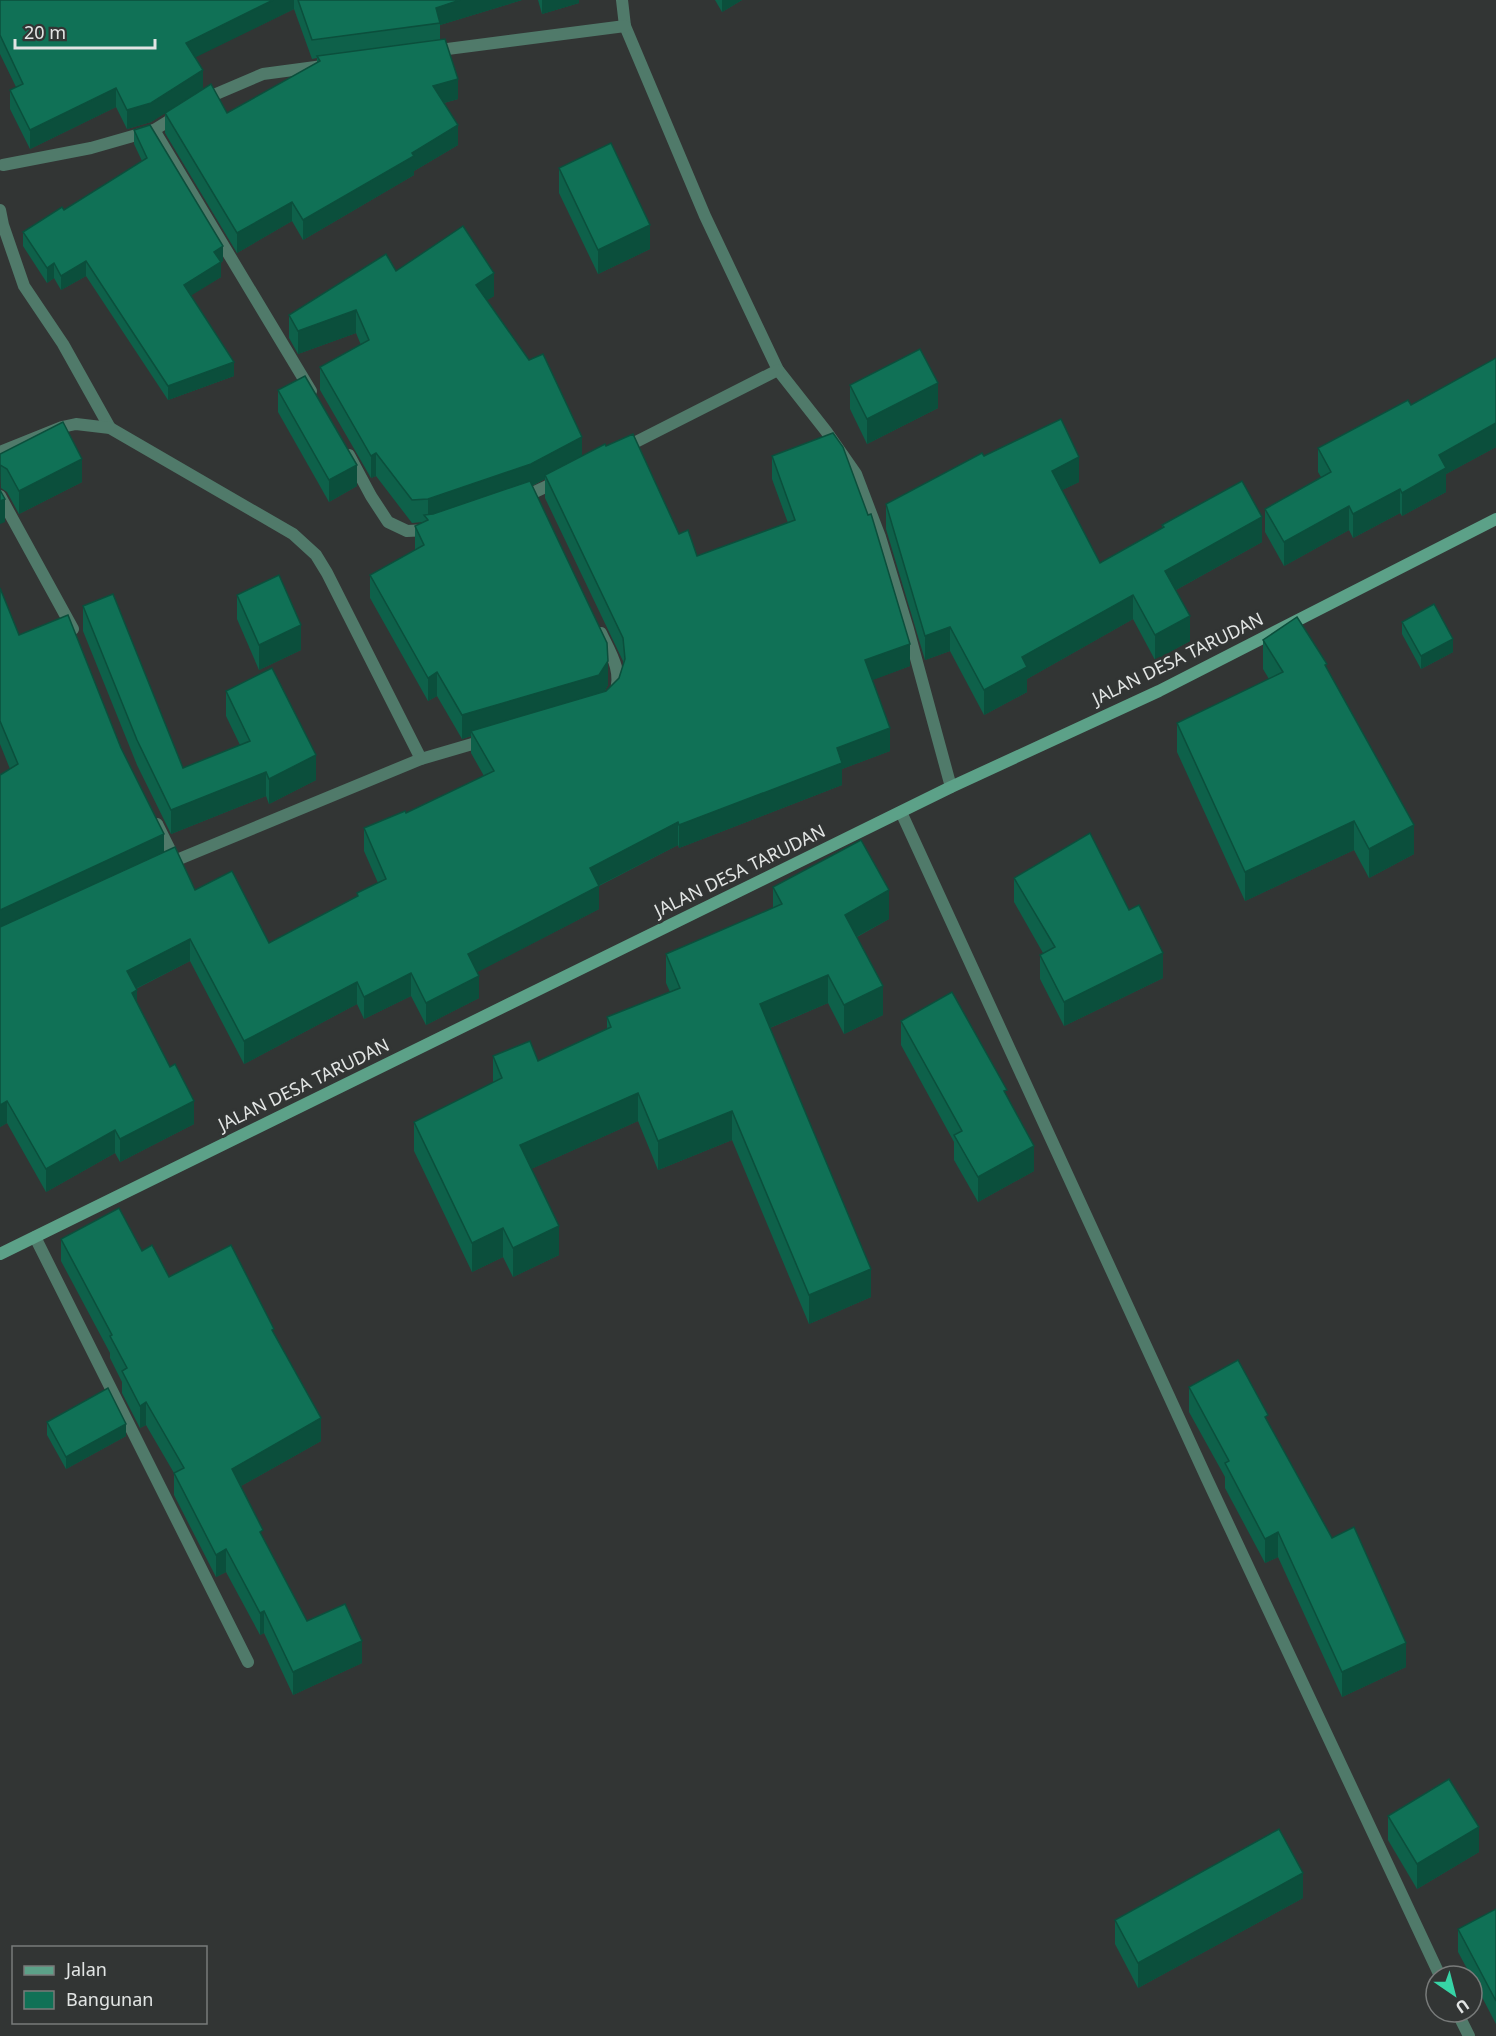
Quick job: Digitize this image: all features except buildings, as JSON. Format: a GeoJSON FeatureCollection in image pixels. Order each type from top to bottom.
{"type":"FeatureCollection","features":[{"type":"Feature","properties":{"kind":"street"},"geometry":{"type":"LineString","coordinates":[[622,0],[625,26],[705,216],[778,370],[842,452],[856,474],[867,501],[908,629],[951,787]]}},
{"type":"Feature","properties":{"kind":"street"},"geometry":{"type":"LineString","coordinates":[[419,53],[625,26]]}},
{"type":"Feature","properties":{"kind":"street"},"geometry":{"type":"LineString","coordinates":[[1,165],[91,148],[154,130],[208,96],[263,74],[339,64]]}},
{"type":"Feature","properties":{"kind":"street"},"geometry":{"type":"LineString","coordinates":[[154,130],[317,401]]}},
{"type":"Feature","properties":{"kind":"street"},"geometry":{"type":"LineString","coordinates":[[0,210],[24,286],[63,344],[110,428]]}},
{"type":"Feature","properties":{"kind":"street"},"geometry":{"type":"LineString","coordinates":[[608,456],[778,370]]}},
{"type":"Feature","properties":{"kind":"street"},"geometry":{"type":"LineString","coordinates":[[0,452],[62,427],[76,424],[110,428],[294,534],[316,555],[421,759]]}},
{"type":"Feature","properties":{"kind":"street"},"geometry":{"type":"LineString","coordinates":[[341,441],[388,522],[407,531],[430,530],[441,526]]}},
{"type":"Feature","properties":{"kind":"street"},"geometry":{"type":"LineString","coordinates":[[513,501],[536,499],[566,477]]}},
{"type":"Feature","properties":{"kind":"street"},"geometry":{"type":"LineString","coordinates":[[0,496],[78,640]]}},
{"type":"Feature","properties":{"kind":"street","name":"JALAN DESA TARUDAN"},"geometry":{"type":"LineString","coordinates":[[0,1254],[951,787],[1159,691],[1496,519]]}},
{"type":"Feature","properties":{"kind":"street"},"geometry":{"type":"LineString","coordinates":[[595,621],[615,663],[618,676],[618,686],[614,697],[609,701]]}},
{"type":"Feature","properties":{"kind":"street"},"geometry":{"type":"LineString","coordinates":[[158,868],[421,759],[501,736]]}},
{"type":"Feature","properties":{"kind":"street"},"geometry":{"type":"LineString","coordinates":[[149,809],[175,860]]}},
{"type":"Feature","properties":{"kind":"street"},"geometry":{"type":"LineString","coordinates":[[901,812],[1207,1479],[1434,1964]]}},
{"type":"Feature","properties":{"kind":"street"},"geometry":{"type":"LineString","coordinates":[[35,1237],[248,1662]]}}]}
